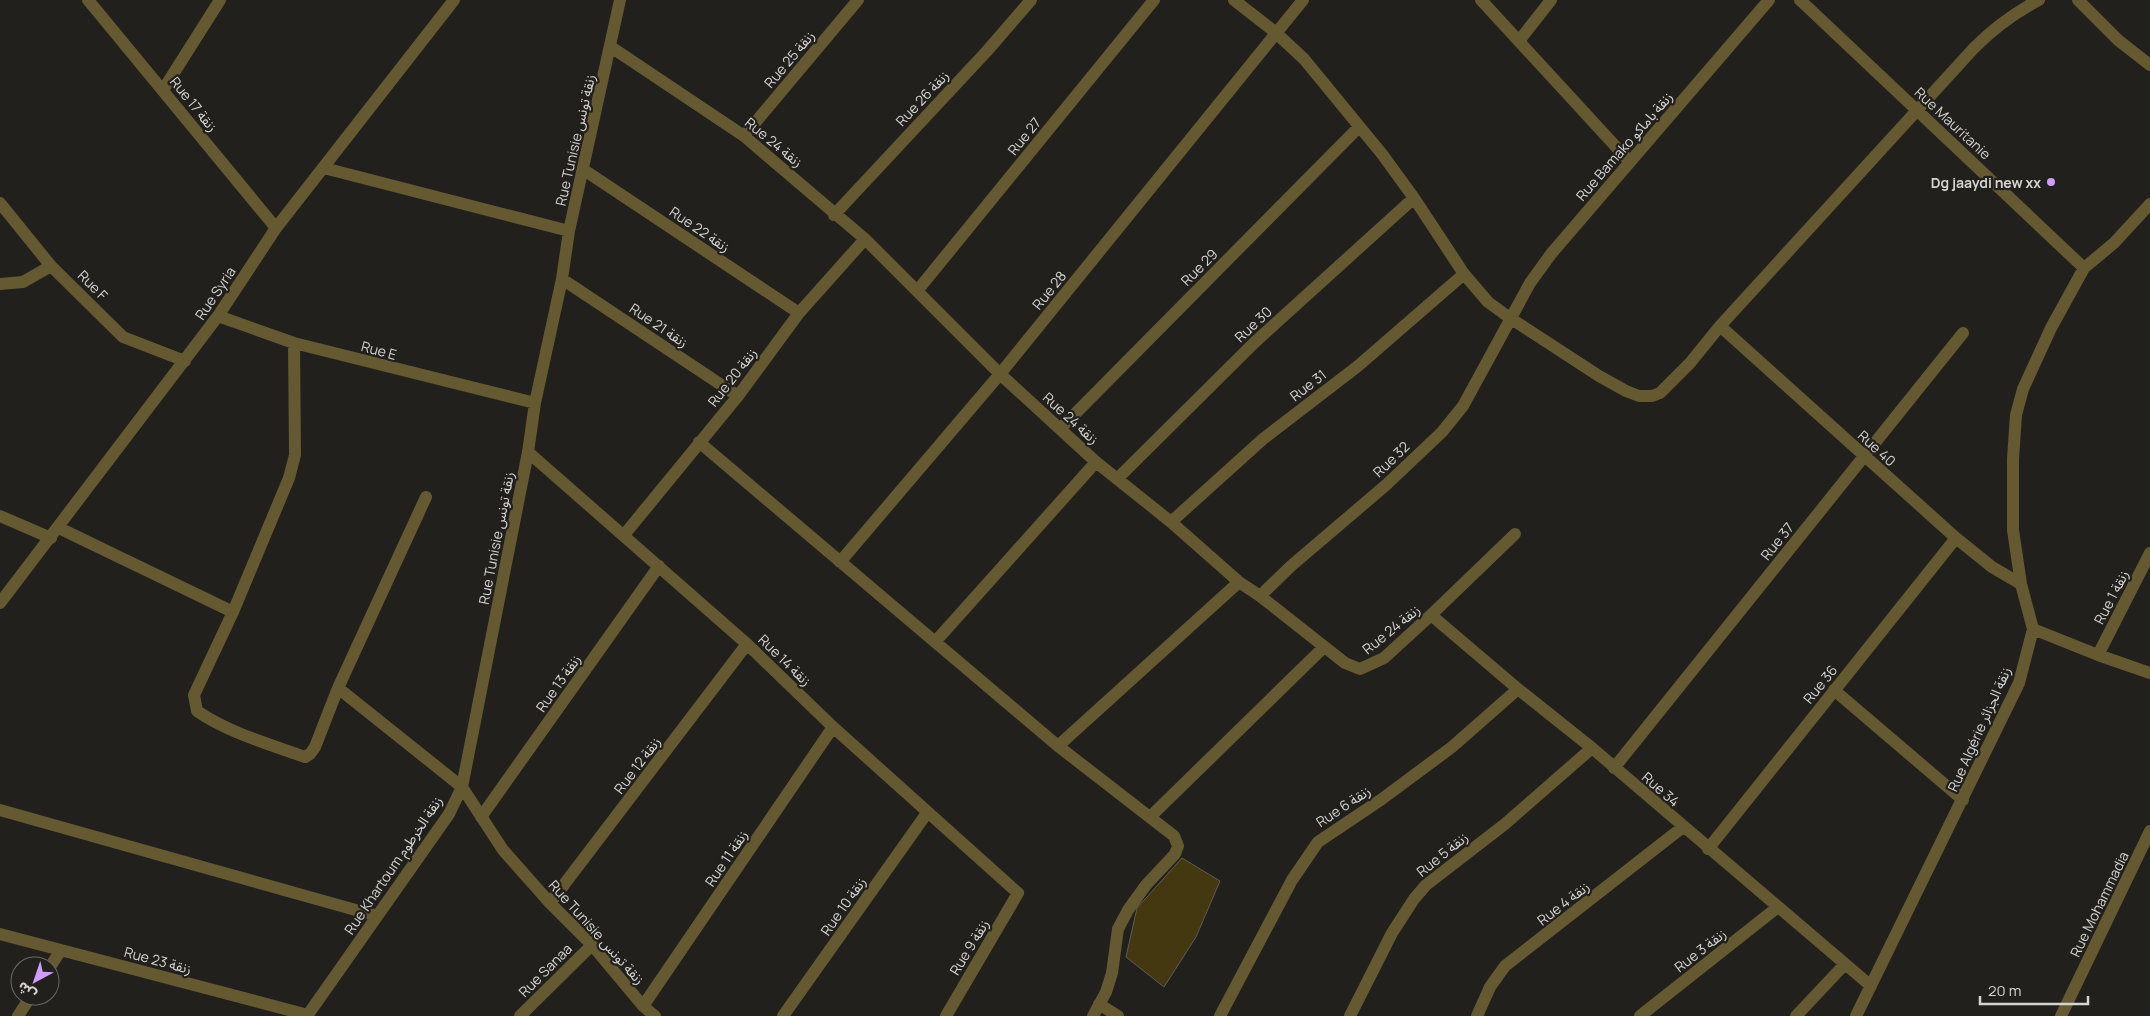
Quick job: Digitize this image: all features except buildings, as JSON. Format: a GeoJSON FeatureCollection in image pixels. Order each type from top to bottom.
{"type":"FeatureCollection","features":[{"type":"Feature","properties":{"kind":"street","name":"Rue 17 زنقة"},"geometry":{"type":"LineString","coordinates":[[88,0],[276,228]]}},
{"type":"Feature","properties":{"kind":"street"},"geometry":{"type":"LineString","coordinates":[[163,90],[220,0]]}},
{"type":"Feature","properties":{"kind":"street","name":"Rue Syria"},"geometry":{"type":"LineString","coordinates":[[0,603],[185,361],[218,316],[276,228],[454,0]]}},
{"type":"Feature","properties":{"kind":"street","name":"Rue Tunisie زنقة تونس"},"geometry":{"type":"LineString","coordinates":[[620,0],[569,231],[562,278],[535,403],[528,452],[462,787],[502,850],[550,903],[592,945],[643,1006],[655,1016]]}},
{"type":"Feature","properties":{"kind":"street","name":"Rue 25 زنقة"},"geometry":{"type":"LineString","coordinates":[[744,136],[858,0]]}},
{"type":"Feature","properties":{"kind":"street","name":"Rue 26 زنقة"},"geometry":{"type":"LineString","coordinates":[[834,215],[987,51],[1031,0]]}},
{"type":"Feature","properties":{"kind":"street","name":"Rue 27"},"geometry":{"type":"LineString","coordinates":[[917,291],[1154,0]]}},
{"type":"Feature","properties":{"kind":"street"},"geometry":{"type":"LineString","coordinates":[[1234,0],[1275,32],[1304,59],[1360,127],[1414,198],[1464,274],[1488,302],[1599,376],[1626,391],[1640,396],[1652,396],[1660,393],[1690,363],[1720,326],[1917,110],[1995,28],[2039,0]]}},
{"type":"Feature","properties":{"kind":"street","name":"Rue 28"},"geometry":{"type":"LineString","coordinates":[[840,562],[1000,374],[1275,32],[1303,0]]}},
{"type":"Feature","properties":{"kind":"street"},"geometry":{"type":"LineString","coordinates":[[1481,0],[1630,162]]}},
{"type":"Feature","properties":{"kind":"street"},"geometry":{"type":"LineString","coordinates":[[1519,42],[1551,0]]}},
{"type":"Feature","properties":{"kind":"street","name":"Rue Bamako زنقة باماكو"},"geometry":{"type":"LineString","coordinates":[[1510,318],[1530,283],[1551,254],[1769,0]]}},
{"type":"Feature","properties":{"kind":"street","name":"Rue Mauritanie"},"geometry":{"type":"LineString","coordinates":[[1800,0],[2084,268]]}},
{"type":"Feature","properties":{"kind":"street"},"geometry":{"type":"LineString","coordinates":[[2078,0],[2118,40],[2150,65]]}},
{"type":"Feature","properties":{"kind":"street","name":"Rue 24 زنقة"},"geometry":{"type":"LineString","coordinates":[[611,47],[744,136],[834,215],[865,239],[1000,374],[1096,462],[1171,522],[1240,582],[1345,663],[1356,669],[1363,669],[1384,658],[1431,616],[1514,534]]}},
{"type":"Feature","properties":{"kind":"street","name":"Rue 29"},"geometry":{"type":"LineString","coordinates":[[1060,429],[1360,127]]}},
{"type":"Feature","properties":{"kind":"street"},"geometry":{"type":"LineString","coordinates":[[324,168],[569,231]]}},
{"type":"Feature","properties":{"kind":"street","name":"Rue 22 زنقة"},"geometry":{"type":"LineString","coordinates":[[584,170],[799,313]]}},
{"type":"Feature","properties":{"kind":"street","name":"Rue 30"},"geometry":{"type":"LineString","coordinates":[[1117,479],[1255,342],[1414,198]]}},
{"type":"Feature","properties":{"kind":"street","name":"Rue F"},"geometry":{"type":"LineString","coordinates":[[0,203],[51,266],[123,337],[185,361]]}},
{"type":"Feature","properties":{"kind":"street"},"geometry":{"type":"LineString","coordinates":[[2084,268],[2114,243],[2150,204]]}},
{"type":"Feature","properties":{"kind":"street","name":"Rue 20 زنقة"},"geometry":{"type":"LineString","coordinates":[[624,535],[738,396],[799,313],[865,239]]}},
{"type":"Feature","properties":{"kind":"street"},"geometry":{"type":"LineString","coordinates":[[0,284],[23,282],[51,266]]}},
{"type":"Feature","properties":{"kind":"street","name":"Rue Algérie زنقة الجزائر"},"geometry":{"type":"LineString","coordinates":[[1856,1016],[2019,683],[2033,629],[2021,584],[2013,530],[2013,459],[2016,416],[2023,389],[2051,328],[2084,268]]}},
{"type":"Feature","properties":{"kind":"street","name":"Rue 31"},"geometry":{"type":"LineString","coordinates":[[1171,522],[1263,439],[1358,366],[1464,274]]}},
{"type":"Feature","properties":{"kind":"street","name":"Rue 21 زنقة"},"geometry":{"type":"LineString","coordinates":[[562,278],[738,396]]}},
{"type":"Feature","properties":{"kind":"street","name":"Rue E"},"geometry":{"type":"LineString","coordinates":[[218,316],[294,343],[535,403]]}},
{"type":"Feature","properties":{"kind":"street","name":"Rue 32"},"geometry":{"type":"LineString","coordinates":[[1260,596],[1291,566],[1386,485],[1442,432],[1463,406],[1510,318]]}},
{"type":"Feature","properties":{"kind":"street","name":"Rue 40"},"geometry":{"type":"LineString","coordinates":[[1720,326],[1956,538],[1992,567],[2021,584]]}},
{"type":"Feature","properties":{"kind":"street","name":"Rue 37"},"geometry":{"type":"LineString","coordinates":[[1614,768],[1963,334]]}},
{"type":"Feature","properties":{"kind":"street"},"geometry":{"type":"LineString","coordinates":[[294,343],[295,455],[289,478],[233,612],[194,695],[197,710],[207,718],[253,738],[305,757],[310,754],[315,747],[338,688],[426,497]]}},
{"type":"Feature","properties":{"kind":"street"},"geometry":{"type":"LineString","coordinates":[[699,442],[1058,746],[1174,836],[1178,842],[1177,850],[1136,897],[1118,929],[1112,973],[1100,1004],[1093,1016]]}},
{"type":"Feature","properties":{"kind":"street","name":"Rue 14 زنقة"},"geometry":{"type":"LineString","coordinates":[[528,452],[747,644],[833,727],[1018,893]]}},
{"type":"Feature","properties":{"kind":"street"},"geometry":{"type":"LineString","coordinates":[[935,642],[1096,462]]}},
{"type":"Feature","properties":{"kind":"street"},"geometry":{"type":"LineString","coordinates":[[0,516],[51,538]]}},
{"type":"Feature","properties":{"kind":"street"},"geometry":{"type":"LineString","coordinates":[[59,528],[233,612]]}},
{"type":"Feature","properties":{"kind":"street","name":"Rue 36"},"geometry":{"type":"LineString","coordinates":[[1708,848],[1956,538]]}},
{"type":"Feature","properties":{"kind":"street","name":"Rue 1 زنقة"},"geometry":{"type":"LineString","coordinates":[[2098,655],[2150,552]]}},
{"type":"Feature","properties":{"kind":"street","name":"Rue 13 زنقة"},"geometry":{"type":"LineString","coordinates":[[481,817],[659,566]]}},
{"type":"Feature","properties":{"kind":"street"},"geometry":{"type":"LineString","coordinates":[[1058,746],[1240,582]]}},
{"type":"Feature","properties":{"kind":"street","name":"Rue 34"},"geometry":{"type":"LineString","coordinates":[[1431,616],[1592,748],[1871,986]]}},
{"type":"Feature","properties":{"kind":"street"},"geometry":{"type":"LineString","coordinates":[[2033,629],[2150,673]]}},
{"type":"Feature","properties":{"kind":"street","name":"Rue 12 زنقة"},"geometry":{"type":"LineString","coordinates":[[550,903],[747,644]]}},
{"type":"Feature","properties":{"kind":"street"},"geometry":{"type":"LineString","coordinates":[[1150,817],[1324,647]]}},
{"type":"Feature","properties":{"kind":"street"},"geometry":{"type":"LineString","coordinates":[[338,688],[462,787]]}},
{"type":"Feature","properties":{"kind":"street","name":"Rue 6 زنقة"},"geometry":{"type":"LineString","coordinates":[[1220,1016],[1292,880],[1318,842],[1382,799],[1452,747],[1518,689]]}},
{"type":"Feature","properties":{"kind":"street"},"geometry":{"type":"LineString","coordinates":[[1834,690],[1963,800]]}},
{"type":"Feature","properties":{"kind":"street","name":"Rue 11 زنقة"},"geometry":{"type":"LineString","coordinates":[[643,1006],[833,727]]}},
{"type":"Feature","properties":{"kind":"street","name":"Rue 5 زنقة"},"geometry":{"type":"LineString","coordinates":[[1350,1016],[1392,933],[1414,899],[1426,885],[1505,824],[1592,748]]}},
{"type":"Feature","properties":{"kind":"street","name":"Rue Khartoum زنقة الخرطوم"},"geometry":{"type":"LineString","coordinates":[[307,1016],[448,814],[462,787]]}},
{"type":"Feature","properties":{"kind":"street"},"geometry":{"type":"LineString","coordinates":[[0,810],[377,916]]}},
{"type":"Feature","properties":{"kind":"street","name":"Rue 10 زنقة"},"geometry":{"type":"LineString","coordinates":[[782,1016],[927,813]]}},
{"type":"Feature","properties":{"kind":"street","name":"Rue 4 زنقة"},"geometry":{"type":"LineString","coordinates":[[1477,1016],[1490,987],[1505,966],[1683,827]]}},
{"type":"Feature","properties":{"kind":"street","name":"Rue Mohammadia"},"geometry":{"type":"LineString","coordinates":[[2061,1016],[2150,831]]}},
{"type":"Feature","properties":{"kind":"street","name":"Rue 9 زنقة"},"geometry":{"type":"LineString","coordinates":[[946,1016],[1018,893]]}},
{"type":"Feature","properties":{"kind":"street","name":"Rue 3 زنقة"},"geometry":{"type":"LineString","coordinates":[[1640,1016],[1778,907]]}},
{"type":"Feature","properties":{"kind":"street","name":"Rue 23 زنقة"},"geometry":{"type":"LineString","coordinates":[[0,934],[307,1016]]}},
{"type":"Feature","properties":{"kind":"street","name":"Rue Sanaa"},"geometry":{"type":"LineString","coordinates":[[520,1016],[592,945]]}},
{"type":"Feature","properties":{"kind":"street"},"geometry":{"type":"LineString","coordinates":[[57,956],[61,950]]}},
{"type":"Feature","properties":{"kind":"street"},"geometry":{"type":"LineString","coordinates":[[1796,1016],[1845,964]]}},
{"type":"Feature","properties":{"kind":"street"},"geometry":{"type":"LineString","coordinates":[[1100,1004],[1118,1016]]}},
{"type":"Feature","properties":{"kind":"place","name":"Dg jaaydi new xx"},"geometry":{"type":"Point","coordinates":[2051,182]}}]}
